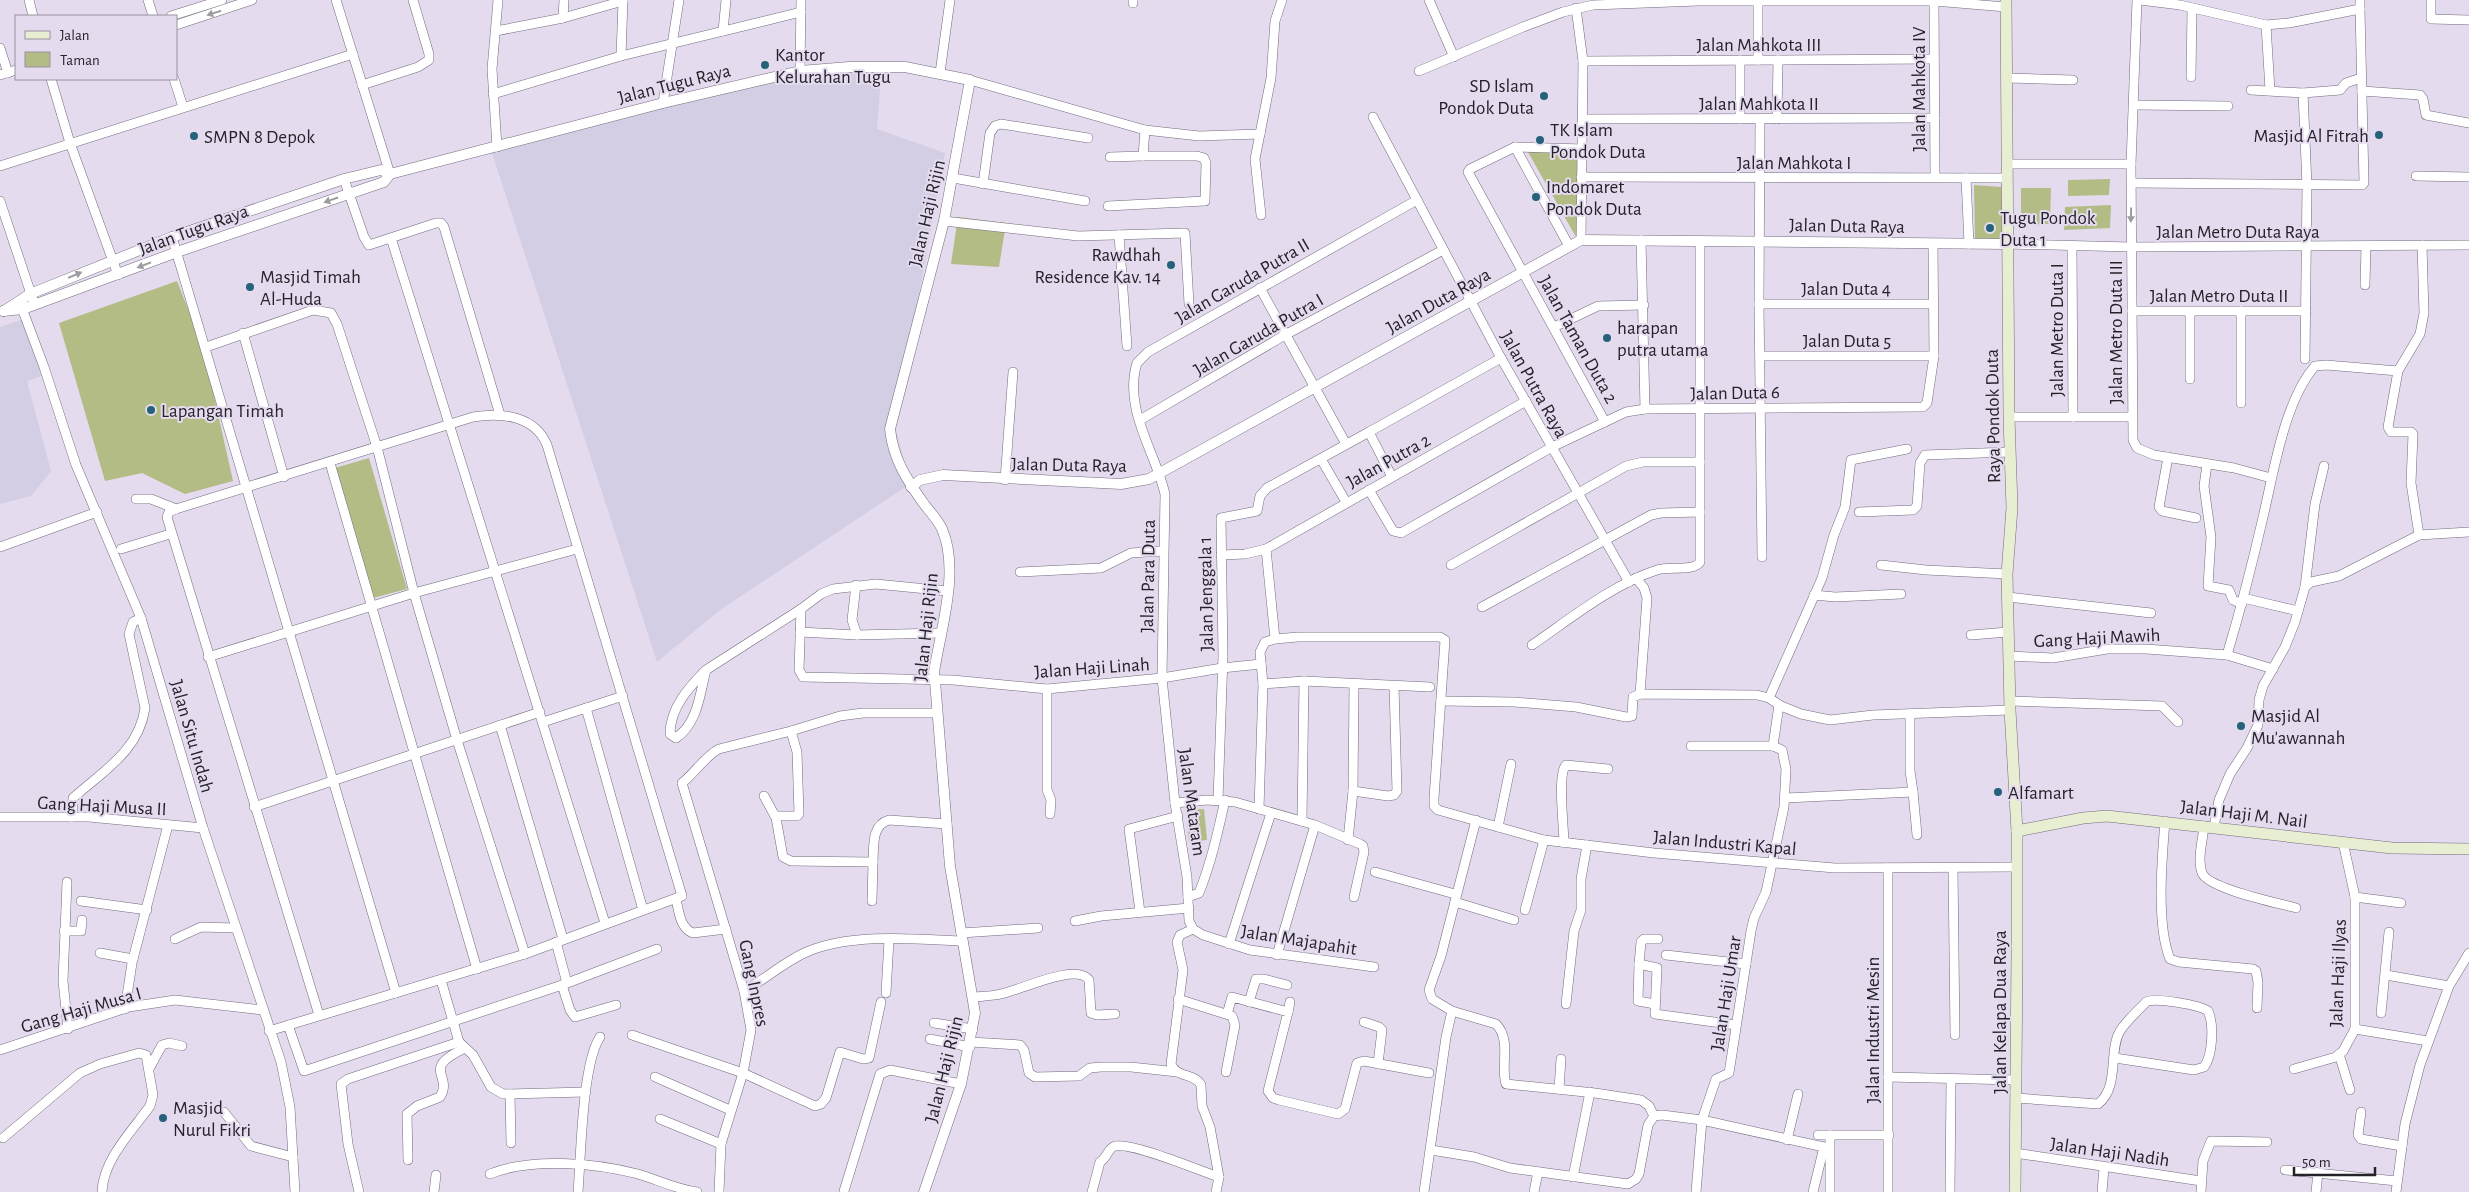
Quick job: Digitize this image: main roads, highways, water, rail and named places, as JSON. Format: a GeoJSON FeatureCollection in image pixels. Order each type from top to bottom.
{"type":"FeatureCollection","features":[{"type":"Feature","properties":{"kind":"main road","name":"Raya Pondok Duta"},"geometry":{"type":"LineString","coordinates":[[2006,4],[2008,417],[2012,508],[2007,574],[2010,705],[2016,832]]}},
{"type":"Feature","properties":{"kind":"main road","name":"Jalan Haji M. Nail"},"geometry":{"type":"LineString","coordinates":[[2016,832],[2094,816],[2164,821],[2392,848],[2469,849]]}},
{"type":"Feature","properties":{"kind":"main road","name":"Jalan Kelapa Dua Raya"},"geometry":{"type":"LineString","coordinates":[[2015,1192],[2016,832]]}},
{"type":"Feature","properties":{"kind":"place","name":"Kantor Kelurahan Tugu"},"geometry":{"type":"Point","coordinates":[765,65]}},
{"type":"Feature","properties":{"kind":"place","name":"SD Islam Pondok Duta"},"geometry":{"type":"Point","coordinates":[1544,96]}},
{"type":"Feature","properties":{"kind":"place","name":"Masjid Al Fitrah"},"geometry":{"type":"Point","coordinates":[2379,135]}},
{"type":"Feature","properties":{"kind":"place","name":"SMPN 8 Depok"},"geometry":{"type":"Point","coordinates":[194,136]}},
{"type":"Feature","properties":{"kind":"place","name":"TK Islam Pondok Duta"},"geometry":{"type":"Point","coordinates":[1540,140]}},
{"type":"Feature","properties":{"kind":"place","name":"Indomaret Pondok Duta"},"geometry":{"type":"Point","coordinates":[1536,197]}},
{"type":"Feature","properties":{"kind":"place","name":"Tugu Pondok Duta 1"},"geometry":{"type":"Point","coordinates":[1990,228]}},
{"type":"Feature","properties":{"kind":"place","name":"Rawdhah Residence Kav. 14"},"geometry":{"type":"Point","coordinates":[1171,265]}},
{"type":"Feature","properties":{"kind":"place","name":"Masjid Timah Al-Huda"},"geometry":{"type":"Point","coordinates":[250,287]}},
{"type":"Feature","properties":{"kind":"place","name":"harapan putra utama"},"geometry":{"type":"Point","coordinates":[1607,338]}},
{"type":"Feature","properties":{"kind":"place","name":"Lapangan Timah"},"geometry":{"type":"Point","coordinates":[151,410]}},
{"type":"Feature","properties":{"kind":"place","name":"Masjid Al Mu'awannah"},"geometry":{"type":"Point","coordinates":[2241,726]}},
{"type":"Feature","properties":{"kind":"place","name":"Alfamart"},"geometry":{"type":"Point","coordinates":[1998,792]}},
{"type":"Feature","properties":{"kind":"place","name":"Masjid Nurul Fikri"},"geometry":{"type":"Point","coordinates":[163,1118]}}]}
